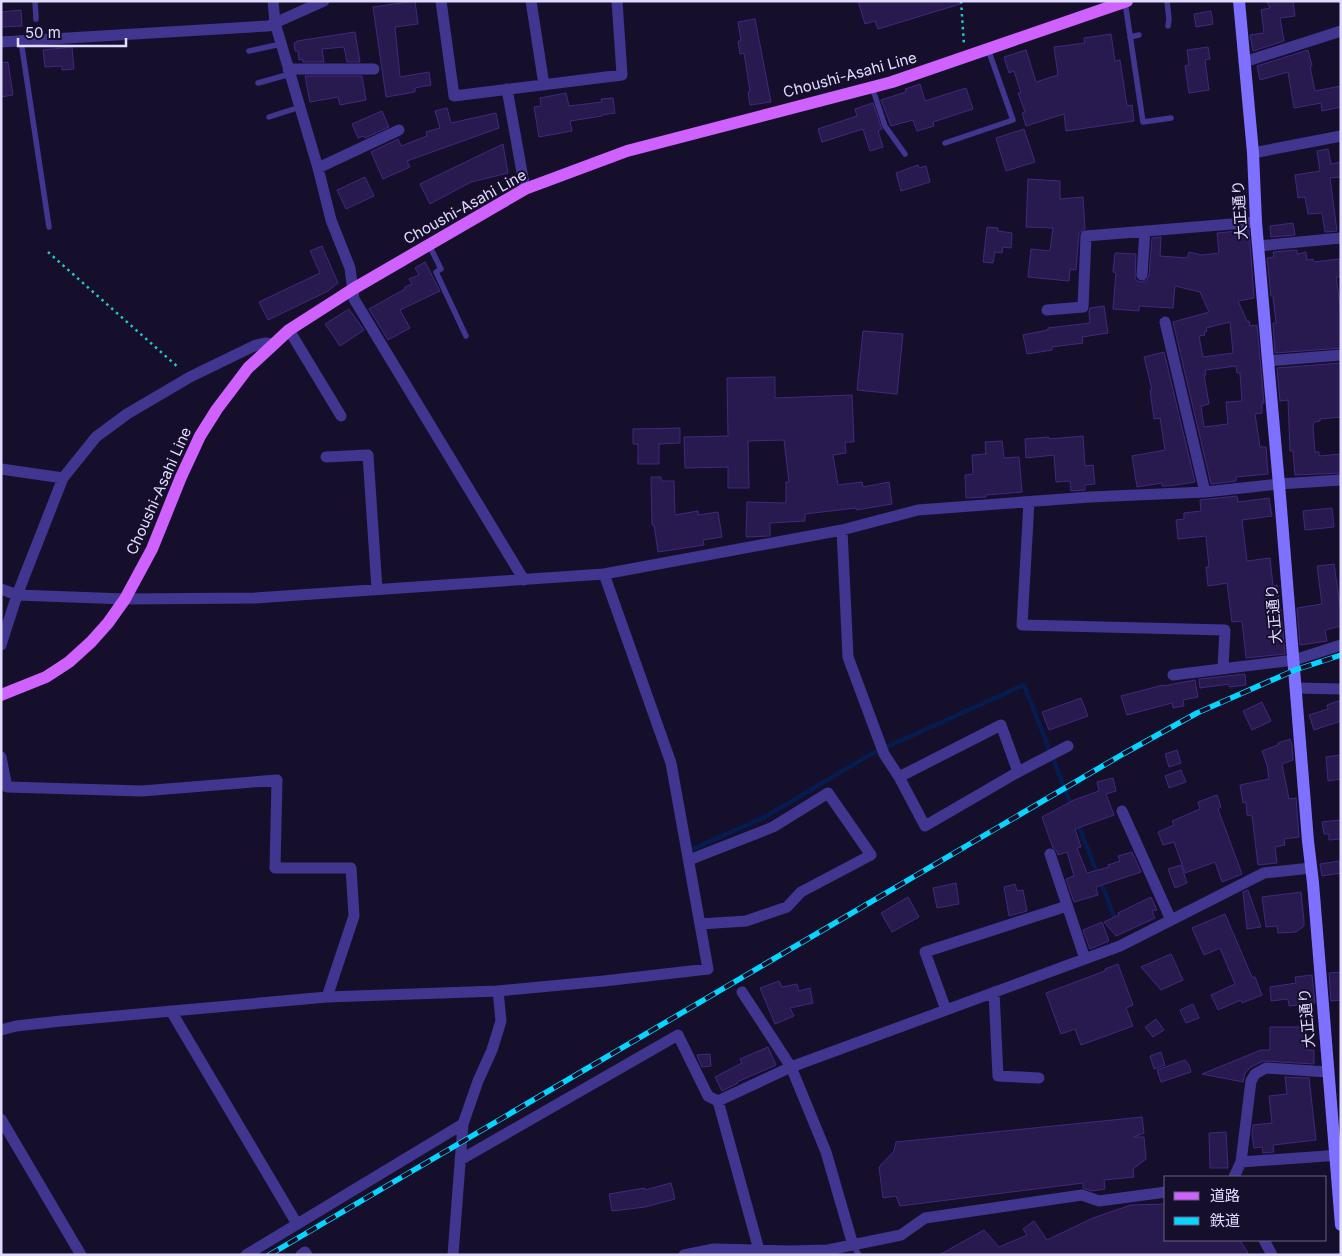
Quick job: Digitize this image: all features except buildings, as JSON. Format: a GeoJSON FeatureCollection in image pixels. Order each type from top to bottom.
{"type":"FeatureCollection","features":[{"type":"Feature","properties":{"kind":"main road","name":"Choushi-Asahi Line"},"geometry":{"type":"LineString","coordinates":[[1,695],[46,677],[69,662],[91,642],[125,599],[152,549],[200,436],[217,409],[248,368],[274,344],[290,330],[353,289],[525,189],[627,151],[892,82],[1126,2]]}},
{"type":"Feature","properties":{"kind":"street"},"geometry":{"type":"LineString","coordinates":[[273,1],[275,23],[318,168],[331,220],[350,268],[354,299],[524,580]]}},
{"type":"Feature","properties":{"kind":"street"},"geometry":{"type":"LineString","coordinates":[[1,42],[268,26],[324,1]]}},
{"type":"Feature","properties":{"kind":"street"},"geometry":{"type":"LineString","coordinates":[[441,1],[454,96],[622,75],[617,1]]}},
{"type":"Feature","properties":{"kind":"street"},"geometry":{"type":"LineString","coordinates":[[531,1],[544,85]]}},
{"type":"Feature","properties":{"kind":"street","name":"大正通り"},"geometry":{"type":"LineString","coordinates":[[1238,1],[1328,1072],[1338,1155],[1341,1225]]}},
{"type":"Feature","properties":{"kind":"street"},"geometry":{"type":"LineString","coordinates":[[1244,62],[1341,31]]}},
{"type":"Feature","properties":{"kind":"street"},"geometry":{"type":"LineString","coordinates":[[289,72],[374,69]]}},
{"type":"Feature","properties":{"kind":"street"},"geometry":{"type":"LineString","coordinates":[[507,89],[525,189]]}},
{"type":"Feature","properties":{"kind":"street"},"geometry":{"type":"LineString","coordinates":[[318,168],[399,130]]}},
{"type":"Feature","properties":{"kind":"street"},"geometry":{"type":"LineString","coordinates":[[1252,153],[1341,136]]}},
{"type":"Feature","properties":{"kind":"street"},"geometry":{"type":"LineString","coordinates":[[1046,310],[1083,307],[1086,236],[1256,222]]}},
{"type":"Feature","properties":{"kind":"street"},"geometry":{"type":"LineString","coordinates":[[1142,275],[1145,231]]}},
{"type":"Feature","properties":{"kind":"street"},"geometry":{"type":"LineString","coordinates":[[1258,246],[1341,238]]}},
{"type":"Feature","properties":{"kind":"street"},"geometry":{"type":"LineString","coordinates":[[1165,322],[1205,492]]}},
{"type":"Feature","properties":{"kind":"street"},"geometry":{"type":"LineString","coordinates":[[290,330],[341,416]]}},
{"type":"Feature","properties":{"kind":"street"},"geometry":{"type":"LineString","coordinates":[[1,644],[17,594],[63,478],[96,437],[127,414],[190,377],[256,345],[274,344]]}},
{"type":"Feature","properties":{"kind":"street"},"geometry":{"type":"LineString","coordinates":[[1268,361],[1341,355]]}},
{"type":"Feature","properties":{"kind":"street"},"geometry":{"type":"LineString","coordinates":[[326,457],[368,455],[377,589]]}},
{"type":"Feature","properties":{"kind":"street"},"geometry":{"type":"LineString","coordinates":[[1,469],[63,478]]}},
{"type":"Feature","properties":{"kind":"street"},"geometry":{"type":"LineString","coordinates":[[1,589],[17,594],[125,599],[255,598],[604,574],[842,530],[918,510],[1090,497],[1205,492],[1341,480]]}},
{"type":"Feature","properties":{"kind":"street"},"geometry":{"type":"LineString","coordinates":[[1029,502],[1022,626],[1225,630],[1223,668]]}},
{"type":"Feature","properties":{"kind":"street"},"geometry":{"type":"LineString","coordinates":[[842,530],[848,657],[884,754],[925,826],[1018,772],[1068,746]]}},
{"type":"Feature","properties":{"kind":"street"},"geometry":{"type":"LineString","coordinates":[[1,1030],[16,1026],[327,997],[498,991],[708,969],[671,763],[604,574]]}},
{"type":"Feature","properties":{"kind":"street"},"geometry":{"type":"LineString","coordinates":[[1173,674],[1294,660],[1341,645]]}},
{"type":"Feature","properties":{"kind":"street"},"geometry":{"type":"LineString","coordinates":[[1296,688],[1341,689]]}},
{"type":"Feature","properties":{"kind":"street"},"geometry":{"type":"LineString","coordinates":[[898,777],[1001,725],[1018,772]]}},
{"type":"Feature","properties":{"kind":"street"},"geometry":{"type":"LineString","coordinates":[[1,757],[7,787],[142,791],[277,780],[275,868],[351,868],[354,916],[327,997]]}},
{"type":"Feature","properties":{"kind":"street"},"geometry":{"type":"LineString","coordinates":[[688,860],[773,827],[828,793],[871,855],[801,892],[788,907],[746,920],[700,924]]}},
{"type":"Feature","properties":{"kind":"street"},"geometry":{"type":"LineString","coordinates":[[1122,811],[1171,920]]}},
{"type":"Feature","properties":{"kind":"street"},"geometry":{"type":"LineString","coordinates":[[1050,854],[1085,959]]}},
{"type":"Feature","properties":{"kind":"street"},"geometry":{"type":"LineString","coordinates":[[460,1160],[678,1034],[708,1096],[718,1100],[791,1067],[1120,946],[1264,874],[1311,868]]}},
{"type":"Feature","properties":{"kind":"street"},"geometry":{"type":"LineString","coordinates":[[946,1010],[925,952],[1067,906]]}},
{"type":"Feature","properties":{"kind":"street"},"geometry":{"type":"LineString","coordinates":[[453,1255],[463,1124],[502,1021],[498,991]]}},
{"type":"Feature","properties":{"kind":"street"},"geometry":{"type":"LineString","coordinates":[[742,992],[791,1067],[826,1152],[856,1250]]}},
{"type":"Feature","properties":{"kind":"street"},"geometry":{"type":"LineString","coordinates":[[994,992],[998,1076],[1039,1078]]}},
{"type":"Feature","properties":{"kind":"street"},"geometry":{"type":"LineString","coordinates":[[171,1011],[297,1224]]}},
{"type":"Feature","properties":{"kind":"street"},"geometry":{"type":"LineString","coordinates":[[1234,1176],[1241,1162],[1251,1081],[1255,1074],[1266,1068],[1328,1072]]}},
{"type":"Feature","properties":{"kind":"street"},"geometry":{"type":"LineString","coordinates":[[718,1100],[759,1250]]}},
{"type":"Feature","properties":{"kind":"street"},"geometry":{"type":"LineString","coordinates":[[1,1119],[81,1255]]}},
{"type":"Feature","properties":{"kind":"street"},"geometry":{"type":"LineString","coordinates":[[246,1255],[463,1124]]}},
{"type":"Feature","properties":{"kind":"street"},"geometry":{"type":"LineString","coordinates":[[1241,1162],[1338,1155]]}},
{"type":"Feature","properties":{"kind":"street"},"geometry":{"type":"LineString","coordinates":[[684,1255],[714,1248],[791,1251],[856,1250],[901,1235],[925,1218],[1082,1196],[1100,1200],[1164,1192]]}},
{"type":"Feature","properties":{"kind":"street"},"geometry":{"type":"LineString","coordinates":[[1265,1241],[1272,1255]]}},
{"type":"Feature","properties":{"kind":"street"},"geometry":{"type":"LineString","coordinates":[[301,1255],[306,1252],[307,1255]]}},
{"type":"Feature","properties":{"kind":"lane"},"geometry":{"type":"LineString","coordinates":[[35,1],[36,19]]}},
{"type":"Feature","properties":{"kind":"lane"},"geometry":{"type":"LineString","coordinates":[[1167,1],[1170,19],[1168,26]]}},
{"type":"Feature","properties":{"kind":"lane"},"geometry":{"type":"LineString","coordinates":[[1126,2],[1143,122],[1171,118]]}},
{"type":"Feature","properties":{"kind":"lane"},"geometry":{"type":"LineString","coordinates":[[1130,37],[1139,34]]}},
{"type":"Feature","properties":{"kind":"lane"},"geometry":{"type":"LineString","coordinates":[[21,40],[49,227]]}},
{"type":"Feature","properties":{"kind":"lane"},"geometry":{"type":"LineString","coordinates":[[249,51],[281,44]]}},
{"type":"Feature","properties":{"kind":"lane"},"geometry":{"type":"LineString","coordinates":[[945,143],[1013,120],[988,50]]}},
{"type":"Feature","properties":{"kind":"lane"},"geometry":{"type":"LineString","coordinates":[[258,83],[289,72]]}},
{"type":"Feature","properties":{"kind":"lane"},"geometry":{"type":"LineString","coordinates":[[872,87],[885,126],[905,154]]}},
{"type":"Feature","properties":{"kind":"lane"},"geometry":{"type":"LineString","coordinates":[[268,117],[300,107]]}},
{"type":"Feature","properties":{"kind":"lane"},"geometry":{"type":"LineString","coordinates":[[429,245],[441,269],[436,272],[466,336]]}},
{"type":"Feature","properties":{"kind":"path"},"geometry":{"type":"LineString","coordinates":[[961,1],[965,58]]}},
{"type":"Feature","properties":{"kind":"path"},"geometry":{"type":"LineString","coordinates":[[48,252],[190,377]]}},
{"type":"Feature","properties":{"kind":"waterway"},"geometry":{"type":"LineString","coordinates":[[693,849],[765,817],[871,754],[1024,685],[1072,807]]}},
{"type":"Feature","properties":{"kind":"waterway"},"geometry":{"type":"LineString","coordinates":[[1078,824],[1116,921]]}},
{"type":"Feature","properties":{"kind":"railway"},"geometry":{"type":"LineString","coordinates":[[269,1255],[1123,754],[1197,713],[1295,670],[1341,655]]}}]}
